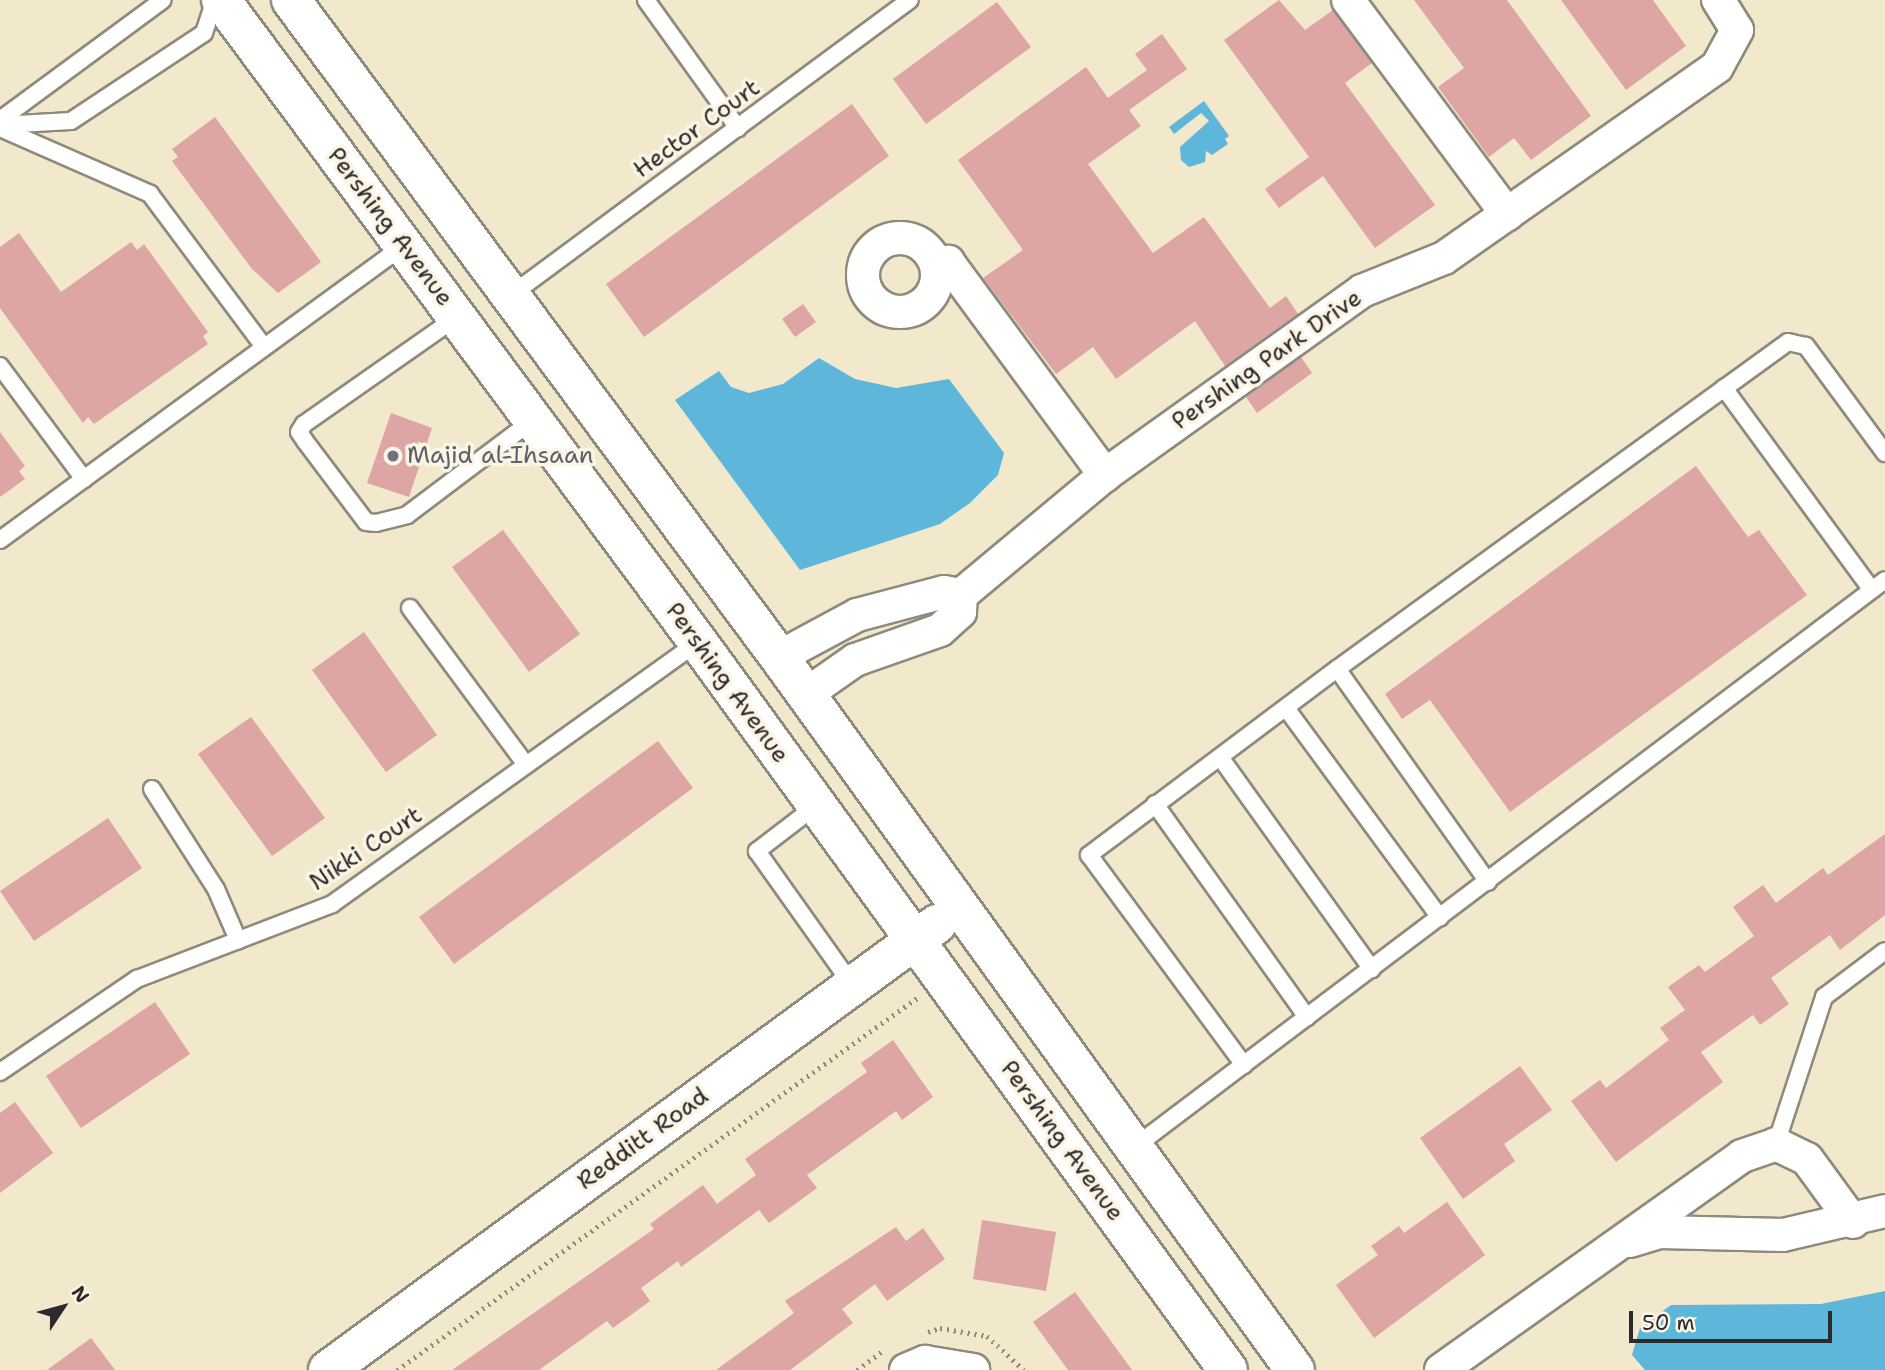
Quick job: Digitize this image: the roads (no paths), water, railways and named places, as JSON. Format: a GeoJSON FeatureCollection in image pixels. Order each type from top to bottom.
{"type":"FeatureCollection","features":[{"type":"Feature","properties":{"kind":"street","name":"Pershing Avenue"},"geometry":{"type":"LineString","coordinates":[[221,0],[698,642],[1228,1370]]}},
{"type":"Feature","properties":{"kind":"street"},"geometry":{"type":"LineString","coordinates":[[292,0],[779,657],[1295,1370]]}},
{"type":"Feature","properties":{"kind":"street"},"geometry":{"type":"LineString","coordinates":[[1348,0],[1507,214]]}},
{"type":"Feature","properties":{"kind":"street","name":"Pershing Park Drive"},"geometry":{"type":"LineString","coordinates":[[805,695],[855,660],[940,630],[960,612],[961,595],[1105,475],[1362,291],[1444,258],[1717,68],[1737,30],[1718,0]]}},
{"type":"Feature","properties":{"kind":"street"},"geometry":{"type":"LineString","coordinates":[[937,270],[947,262],[1105,475]]}},
{"type":"Feature","properties":{"kind":"street"},"geometry":{"type":"LineString","coordinates":[[779,657],[820,631],[876,608],[944,592],[961,595]]}},
{"type":"Feature","properties":{"kind":"street"},"geometry":{"type":"LineString","coordinates":[[876,608],[887,647]]}},
{"type":"Feature","properties":{"kind":"street","name":"Redditt Road"},"geometry":{"type":"LineString","coordinates":[[328,1370],[959,908]]}},
{"type":"Feature","properties":{"kind":"street"},"geometry":{"type":"LineString","coordinates":[[1441,1370],[1742,1156],[1776,1144],[1807,1159],[1853,1222]]}},
{"type":"Feature","properties":{"kind":"street"},"geometry":{"type":"LineString","coordinates":[[1612,1246],[1660,1232],[1783,1235],[1853,1222],[1885,1212]]}},
{"type":"Feature","properties":{"kind":"street"},"geometry":{"type":"LineString","coordinates":[[906,1370],[925,1362],[973,1370]]}},
{"type":"Feature","properties":{"kind":"lane"},"geometry":{"type":"LineString","coordinates":[[0,125],[163,0]]}},
{"type":"Feature","properties":{"kind":"lane"},"geometry":{"type":"LineString","coordinates":[[0,125],[71,121],[204,33],[215,0]]}},
{"type":"Feature","properties":{"kind":"lane"},"geometry":{"type":"LineString","coordinates":[[646,0],[737,128]]}},
{"type":"Feature","properties":{"kind":"lane","name":"Hector Court"},"geometry":{"type":"LineString","coordinates":[[510,295],[910,0]]}},
{"type":"Feature","properties":{"kind":"lane"},"geometry":{"type":"LineString","coordinates":[[0,125],[150,194],[264,347]]}},
{"type":"Feature","properties":{"kind":"lane"},"geometry":{"type":"LineString","coordinates":[[0,540],[404,246]]}},
{"type":"Feature","properties":{"kind":"lane"},"geometry":{"type":"LineString","coordinates":[[457,317],[304,424],[299,432],[306,442],[366,522],[376,523],[407,515],[533,420]]}},
{"type":"Feature","properties":{"kind":"lane"},"geometry":{"type":"LineString","coordinates":[[1244,1065],[1088,855],[1337,669],[1788,342],[1806,346],[1885,453]]}},
{"type":"Feature","properties":{"kind":"lane"},"geometry":{"type":"LineString","coordinates":[[0,366],[83,479]]}},
{"type":"Feature","properties":{"kind":"lane"},"geometry":{"type":"LineString","coordinates":[[1133,1148],[1879,585],[1724,388]]}},
{"type":"Feature","properties":{"kind":"lane"},"geometry":{"type":"LineString","coordinates":[[410,608],[526,765]]}},
{"type":"Feature","properties":{"kind":"lane","name":"Nikki Court"},"geometry":{"type":"LineString","coordinates":[[0,1072],[137,979],[332,904],[698,642]]}},
{"type":"Feature","properties":{"kind":"lane"},"geometry":{"type":"LineString","coordinates":[[1337,669],[1488,882]]}},
{"type":"Feature","properties":{"kind":"lane"},"geometry":{"type":"LineString","coordinates":[[1286,708],[1440,918]]}},
{"type":"Feature","properties":{"kind":"lane"},"geometry":{"type":"LineString","coordinates":[[1220,757],[1373,969]]}},
{"type":"Feature","properties":{"kind":"lane"},"geometry":{"type":"LineString","coordinates":[[152,789],[216,889],[238,940]]}},
{"type":"Feature","properties":{"kind":"lane"},"geometry":{"type":"LineString","coordinates":[[1156,804],[1307,1017]]}},
{"type":"Feature","properties":{"kind":"lane"},"geometry":{"type":"LineString","coordinates":[[817,805],[757,850],[853,986]]}},
{"type":"Feature","properties":{"kind":"lane"},"geometry":{"type":"LineString","coordinates":[[1776,1144],[1824,997],[1885,951]]}},
{"type":"Feature","properties":{"kind":"water"},"geometry":{"type":"Polygon","coordinates":[[[1204,101],[1229,136],[1225,139],[1228,144],[1212,155],[1206,151],[1205,162],[1189,167],[1181,160],[1180,147],[1209,121],[1201,113],[1174,134],[1169,127],[1204,101]]]}},
{"type":"Feature","properties":{"kind":"water"},"geometry":{"type":"Polygon","coordinates":[[[819,358],[855,379],[896,388],[949,379],[1004,453],[998,475],[970,503],[940,524],[800,570],[675,400],[719,371],[731,387],[749,393],[783,384],[819,358]]]}},
{"type":"Feature","properties":{"kind":"water"},"geometry":{"type":"Polygon","coordinates":[[[1885,1291],[1885,1370],[1645,1370],[1632,1355],[1640,1328],[1671,1305],[1821,1304],[1885,1291]]]}},
{"type":"Feature","properties":{"kind":"place","name":"Majid al-Ihsaan"},"geometry":{"type":"Point","coordinates":[393,456]}}]}
